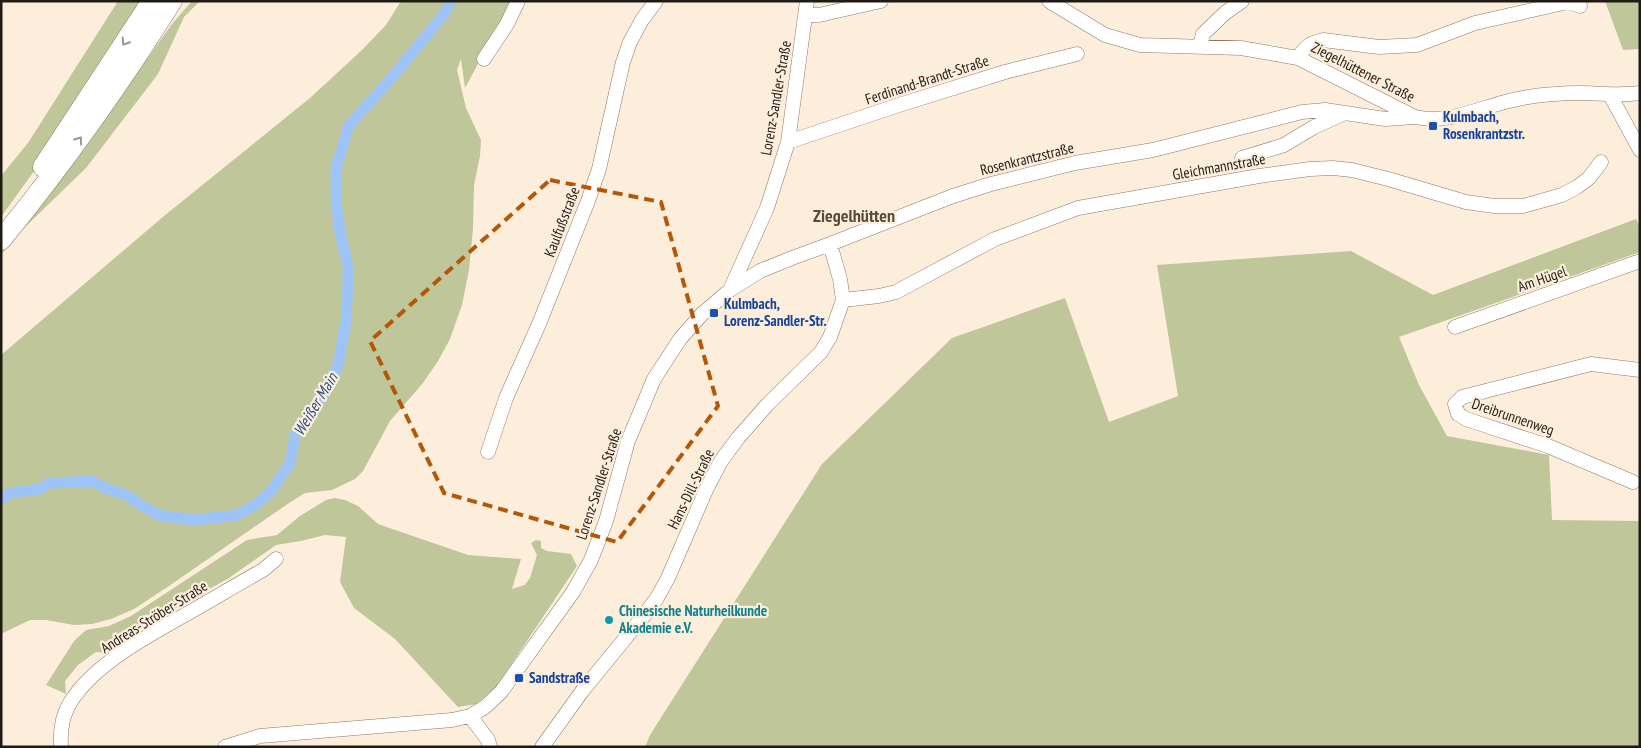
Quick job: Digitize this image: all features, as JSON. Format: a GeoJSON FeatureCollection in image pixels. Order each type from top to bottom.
{"type":"FeatureCollection","features":[{"type":"Feature","properties":{"kind":"highway"},"geometry":{"type":"LineString","coordinates":[[1,225],[30,187],[152,1]]}},
{"type":"Feature","properties":{"kind":"highway"},"geometry":{"type":"LineString","coordinates":[[1,240],[39,193],[88,126],[172,1]]}},
{"type":"Feature","properties":{"kind":"highway"},"geometry":{"type":"LineString","coordinates":[[150,36],[185,1]]}},
{"type":"Feature","properties":{"kind":"street"},"geometry":{"type":"LineString","coordinates":[[484,59],[507,24],[518,1]]}},
{"type":"Feature","properties":{"kind":"street","name":"Kaulfußstraße"},"geometry":{"type":"LineString","coordinates":[[488,452],[506,398],[539,324],[588,201],[599,168],[623,62],[630,42],[642,20],[656,1]]}},
{"type":"Feature","properties":{"kind":"street","name":"Lorenz-Sandler-Straße"},"geometry":{"type":"LineString","coordinates":[[225,747],[260,736],[452,720],[470,716],[485,707],[501,692],[573,592],[590,560],[606,521],[628,441],[654,379],[680,339],[702,314],[730,290],[767,208],[788,142],[806,8],[819,16],[881,1]]}},
{"type":"Feature","properties":{"kind":"street","name":"Ziegelhüttener Straße"},"geometry":{"type":"LineString","coordinates":[[1049,1],[1105,35],[1140,45],[1241,48],[1298,58],[1415,117],[1426,120],[1461,116],[1507,101],[1544,95],[1640,93]]}},
{"type":"Feature","properties":{"kind":"street"},"geometry":{"type":"LineString","coordinates":[[1200,46],[1203,34],[1225,13],[1242,1]]}},
{"type":"Feature","properties":{"kind":"street"},"geometry":{"type":"LineString","coordinates":[[1298,58],[1306,46],[1324,40],[1378,47],[1417,45],[1475,24],[1568,2],[1580,6]]}},
{"type":"Feature","properties":{"kind":"street","name":"Ferdinand-Brandt-Straße"},"geometry":{"type":"LineString","coordinates":[[788,142],[1005,72],[1077,54]]}},
{"type":"Feature","properties":{"kind":"street"},"geometry":{"type":"LineString","coordinates":[[1610,95],[1640,150]]}},
{"type":"Feature","properties":{"kind":"street","name":"Rosenkrantzstraße"},"geometry":{"type":"LineString","coordinates":[[730,290],[760,271],[792,258],[953,196],[991,184],[1075,163],[1153,150],[1313,110],[1346,112],[1385,119],[1415,117]]}},
{"type":"Feature","properties":{"kind":"street"},"geometry":{"type":"LineString","coordinates":[[1242,158],[1284,146],[1314,127],[1346,112]]}},
{"type":"Feature","properties":{"kind":"street","name":"Gleichmannstraße"},"geometry":{"type":"LineString","coordinates":[[843,300],[896,292],[995,239],[1078,208],[1259,176],[1310,169],[1334,168],[1352,170],[1388,179],[1466,202],[1494,206],[1523,206],[1562,195],[1589,178],[1601,162]]}},
{"type":"Feature","properties":{"kind":"street","name":"Hans-Dill-Straße"},"geometry":{"type":"LineString","coordinates":[[542,747],[583,690],[657,598],[668,578],[704,493],[721,461],[767,405],[821,352],[830,337],[843,300],[840,279],[830,244]]}},
{"type":"Feature","properties":{"kind":"street","name":"Am Hügel"},"geometry":{"type":"LineString","coordinates":[[1455,327],[1640,261]]}},
{"type":"Feature","properties":{"kind":"street","name":"Dreibrunnenweg"},"geometry":{"type":"LineString","coordinates":[[1633,482],[1548,446],[1466,419],[1458,414],[1455,404],[1462,397],[1591,364],[1640,370]]}},
{"type":"Feature","properties":{"kind":"street","name":"Andreas-Ströber-Straße"},"geometry":{"type":"LineString","coordinates":[[61,747],[60,734],[63,720],[69,704],[80,688],[141,640],[262,570],[276,559]]}},
{"type":"Feature","properties":{"kind":"street"},"geometry":{"type":"LineString","coordinates":[[470,716],[488,740],[490,747]]}},
{"type":"Feature","properties":{"kind":"highlighted area"},"geometry":{"type":"Polygon","coordinates":[[[550,180],[661,202],[718,406],[617,542],[444,493],[370,341],[550,180]]]}},
{"type":"Feature","properties":{"kind":"green space"},"geometry":{"type":"Polygon","coordinates":[[[118,1],[146,1],[50,149],[1,217],[1,176],[28,143],[118,1]]]}},
{"type":"Feature","properties":{"kind":"green space"},"geometry":{"type":"Polygon","coordinates":[[[192,1],[200,1],[184,17],[158,74],[86,168],[22,230],[1,255],[1,246],[89,140],[172,24],[192,1]]]}},
{"type":"Feature","properties":{"kind":"green space"},"geometry":{"type":"Polygon","coordinates":[[[401,1],[512,1],[465,88],[461,59],[457,70],[466,108],[481,140],[480,156],[474,185],[473,229],[469,270],[462,305],[450,339],[438,361],[423,383],[390,421],[363,471],[355,479],[332,490],[305,493],[134,609],[111,619],[92,624],[74,625],[46,620],[30,620],[1,634],[1,355],[164,216],[310,98],[386,25],[401,1]]]}},
{"type":"Feature","properties":{"kind":"green space"},"geometry":{"type":"Polygon","coordinates":[[[1605,1],[1640,1],[1640,49],[1623,50],[1605,1]]]}},
{"type":"Feature","properties":{"kind":"green space"},"geometry":{"type":"Polygon","coordinates":[[[1636,219],[1640,227],[1640,252],[1399,337],[1419,385],[1447,436],[1549,455],[1552,520],[1640,521],[1640,747],[645,747],[650,735],[822,464],[952,338],[1065,298],[1109,422],[1178,396],[1157,265],[1351,251],[1433,295],[1636,219]]]}},
{"type":"Feature","properties":{"kind":"green space"},"geometry":{"type":"Polygon","coordinates":[[[335,498],[358,506],[378,524],[468,555],[521,559],[512,589],[525,585],[530,578],[537,555],[531,543],[536,540],[541,541],[541,548],[547,551],[571,554],[577,566],[497,686],[476,704],[458,707],[395,639],[354,608],[340,582],[346,537],[325,535],[276,545],[229,578],[142,627],[112,653],[96,652],[78,665],[65,681],[66,694],[46,685],[74,641],[86,630],[109,626],[131,616],[247,540],[277,535],[300,516],[326,500],[335,498]]]}},
{"type":"Feature","properties":{"kind":"waterway","name":"Weißer Main"},"geometry":{"type":"LineString","coordinates":[[1,500],[10,493],[40,489],[49,483],[92,481],[128,496],[159,515],[194,520],[237,515],[255,505],[271,491],[290,463],[295,435],[324,395],[338,365],[346,321],[348,266],[340,233],[336,201],[336,168],[349,125],[389,81],[444,14],[451,1]]}},
{"type":"Feature","properties":{"kind":"place","name":"Kulmbach, Rosenkrantzstr."},"geometry":{"type":"Point","coordinates":[1433,126]}},
{"type":"Feature","properties":{"kind":"place","name":"Kulmbach, Lorenz-Sandler-Str."},"geometry":{"type":"Point","coordinates":[714,313]}},
{"type":"Feature","properties":{"kind":"place","name":"Chinesische Naturheilkunde Akademie e.V."},"geometry":{"type":"Point","coordinates":[609,620]}},
{"type":"Feature","properties":{"kind":"place","name":"Sandstraße"},"geometry":{"type":"Point","coordinates":[519,678]}},
{"type":"Feature","properties":{"kind":"district","name":"Ziegelhütten"},"geometry":{"type":"Point","coordinates":[854,216]}}]}
